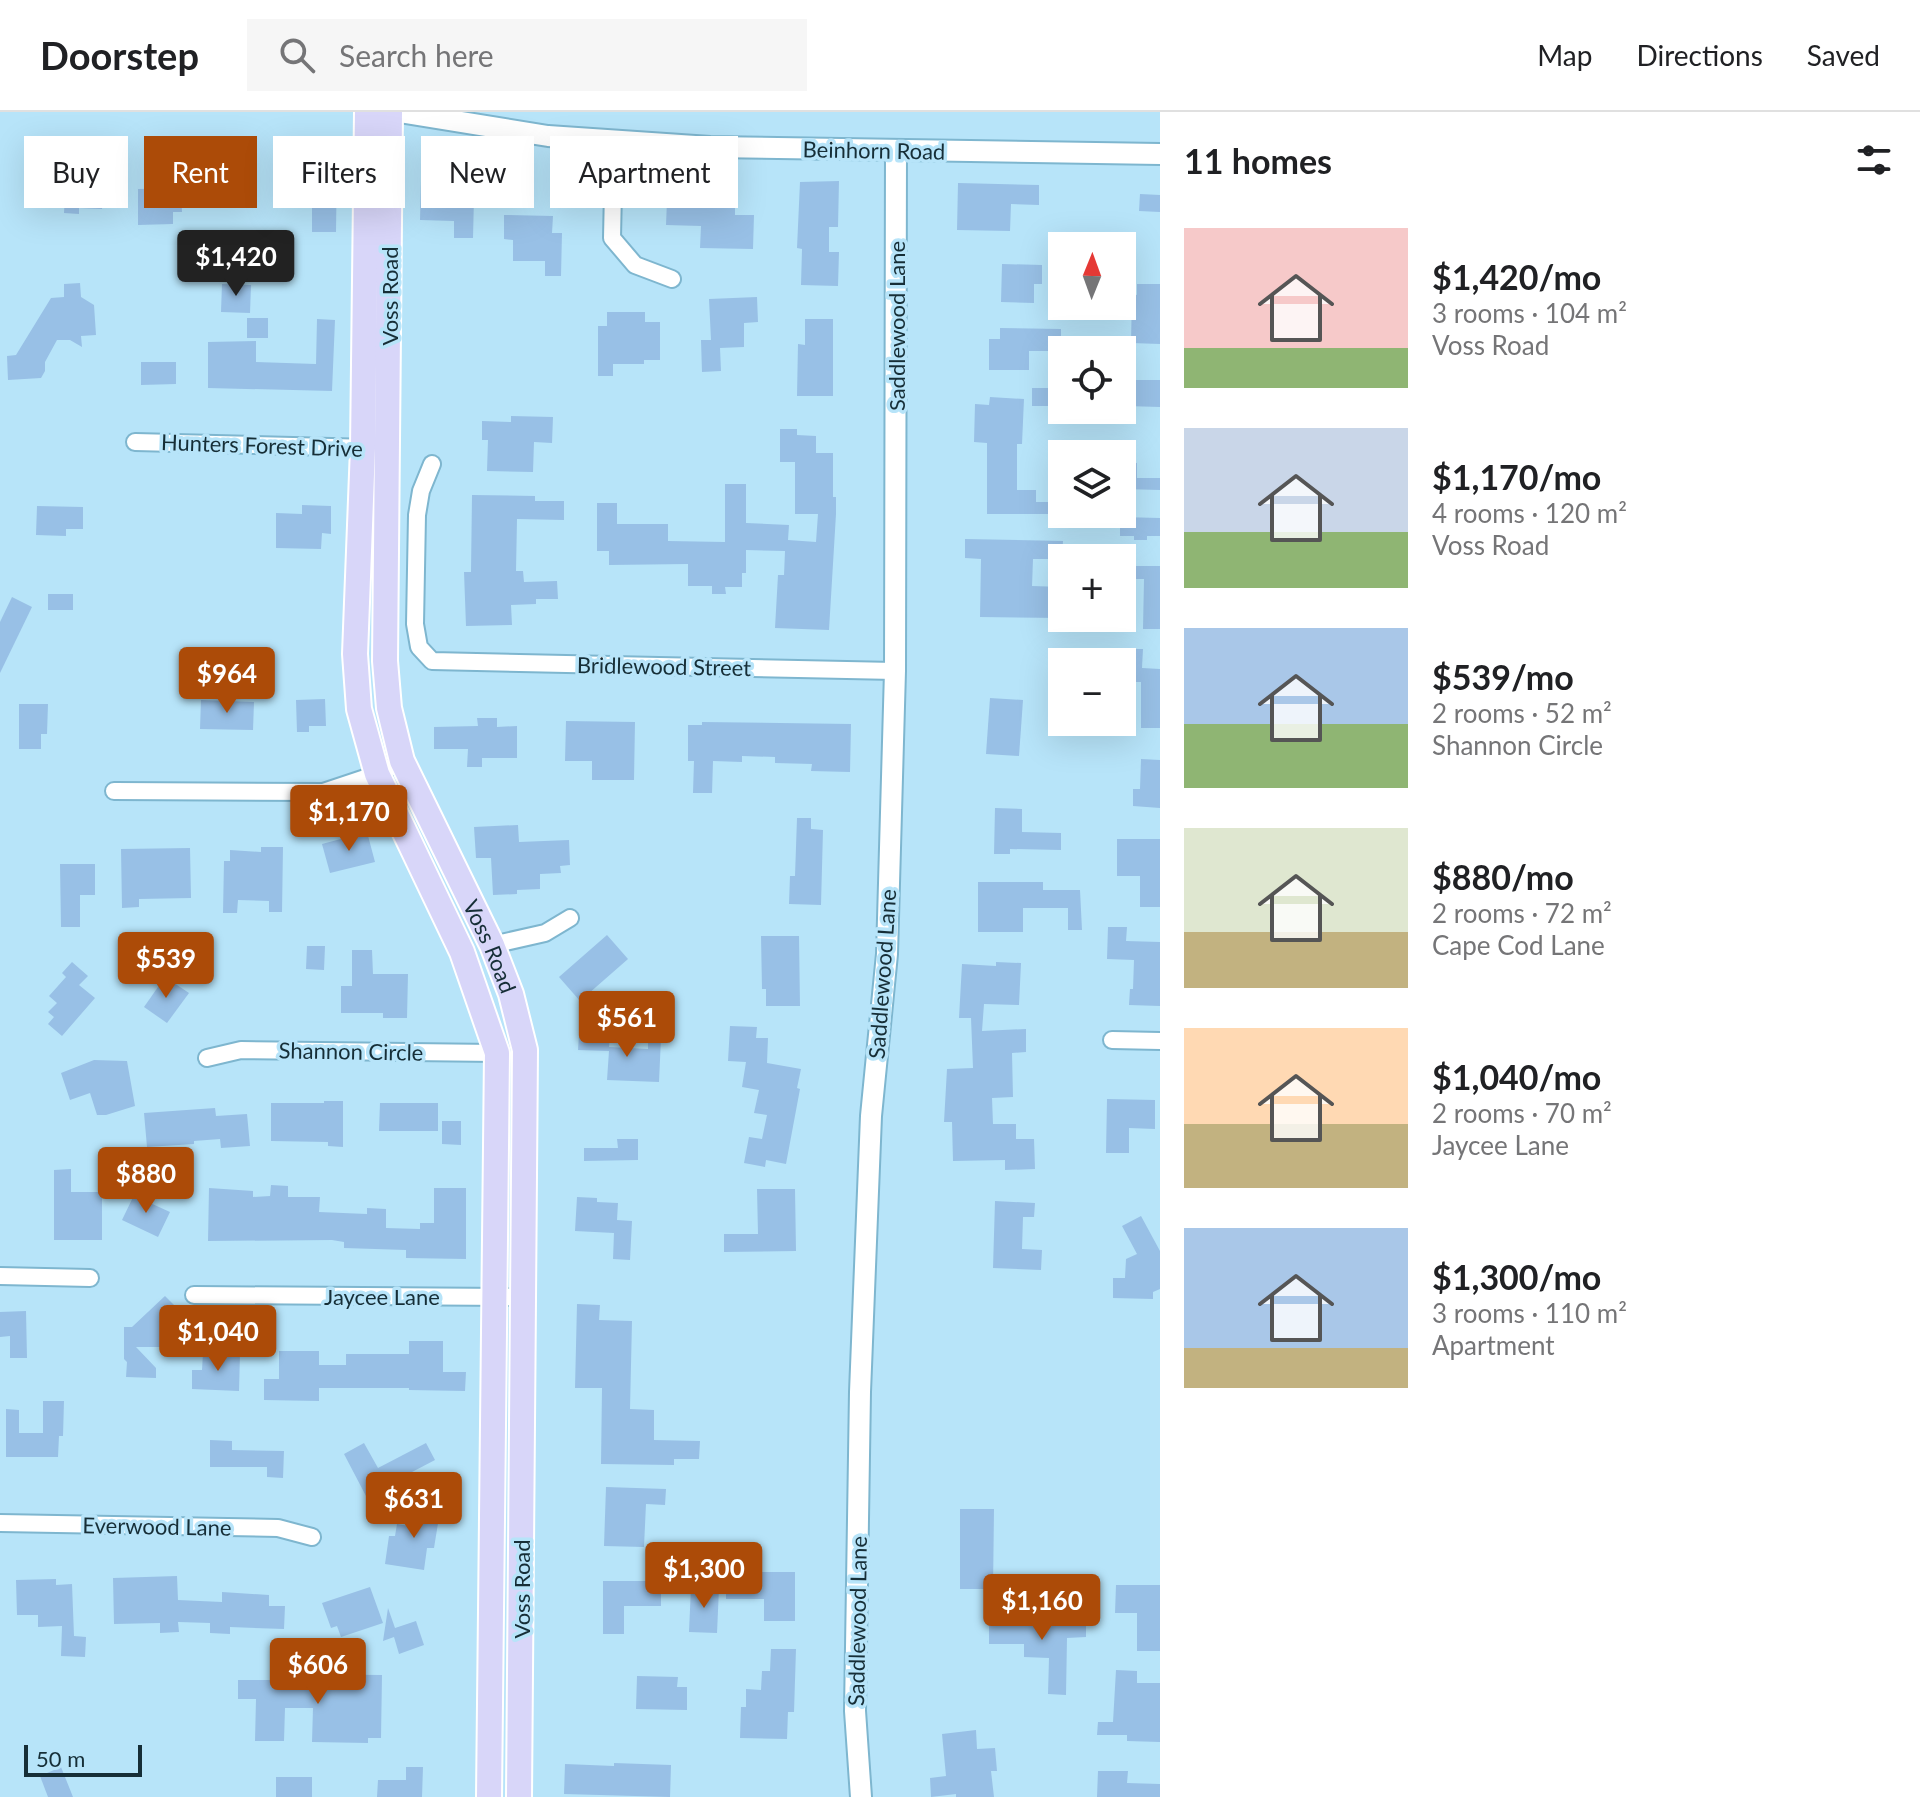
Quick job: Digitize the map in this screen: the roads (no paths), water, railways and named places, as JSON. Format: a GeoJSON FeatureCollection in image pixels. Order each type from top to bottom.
{"type":"FeatureCollection","features":[{"type":"Feature","properties":{"kind":"main road","name":"Voss Road"},"geometry":{"type":"LineString","coordinates":[[367,112],[363,448],[355,654],[359,709],[377,774],[462,952],[497,1053],[489,1797]]}},
{"type":"Feature","properties":{"kind":"main road","name":"Voss Road"},"geometry":{"type":"LineString","coordinates":[[390,112],[385,661],[389,708],[402,761],[492,945],[511,994],[525,1050],[519,1797]]}},
{"type":"Feature","properties":{"kind":"main road"},"geometry":{"type":"LineString","coordinates":[[498,1096],[526,1096]]}},
{"type":"Feature","properties":{"kind":"main road"},"geometry":{"type":"LineString","coordinates":[[492,1472],[522,1473]]}},
{"type":"Feature","properties":{"kind":"main road"},"geometry":{"type":"LineString","coordinates":[[491,1677],[521,1678]]}},
{"type":"Feature","properties":{"kind":"street","name":"Beinhorn Road"},"geometry":{"type":"LineString","coordinates":[[399,112],[550,136]]}},
{"type":"Feature","properties":{"kind":"street","name":"Beinhorn Road"},"geometry":{"type":"LineString","coordinates":[[738,147],[1160,154]]}},
{"type":"Feature","properties":{"kind":"street","name":"Saddlewood Lane"},"geometry":{"type":"LineString","coordinates":[[861,1797],[855,1711],[860,1395],[871,1116],[887,954],[895,671],[896,150]]}},
{"type":"Feature","properties":{"kind":"street"},"geometry":{"type":"LineString","coordinates":[[613,208],[612,238],[635,265],[672,279]]}},
{"type":"Feature","properties":{"kind":"street","name":"Hunters Forest Drive"},"geometry":{"type":"LineString","coordinates":[[135,442],[389,449]]}},
{"type":"Feature","properties":{"kind":"street","name":"Bridlewood Street"},"geometry":{"type":"LineString","coordinates":[[432,464],[421,491],[417,515],[415,624],[419,647],[432,661],[895,671]]}},
{"type":"Feature","properties":{"kind":"street"},"geometry":{"type":"LineString","coordinates":[[114,791],[323,792],[377,774],[402,761]]}},
{"type":"Feature","properties":{"kind":"street"},"geometry":{"type":"LineString","coordinates":[[492,945],[545,933],[570,918]]}},
{"type":"Feature","properties":{"kind":"street"},"geometry":{"type":"LineString","coordinates":[[1112,1040],[1160,1041]]}},
{"type":"Feature","properties":{"kind":"street","name":"Shannon Circle"},"geometry":{"type":"LineString","coordinates":[[207,1058],[241,1050],[497,1053]]}},
{"type":"Feature","properties":{"kind":"street"},"geometry":{"type":"LineString","coordinates":[[0,1276],[90,1278]]}},
{"type":"Feature","properties":{"kind":"street","name":"Jaycee Lane"},"geometry":{"type":"LineString","coordinates":[[194,1295],[523,1297]]}},
{"type":"Feature","properties":{"kind":"street","name":"Everwood Lane"},"geometry":{"type":"LineString","coordinates":[[0,1523],[278,1528],[312,1537]]}}]}
